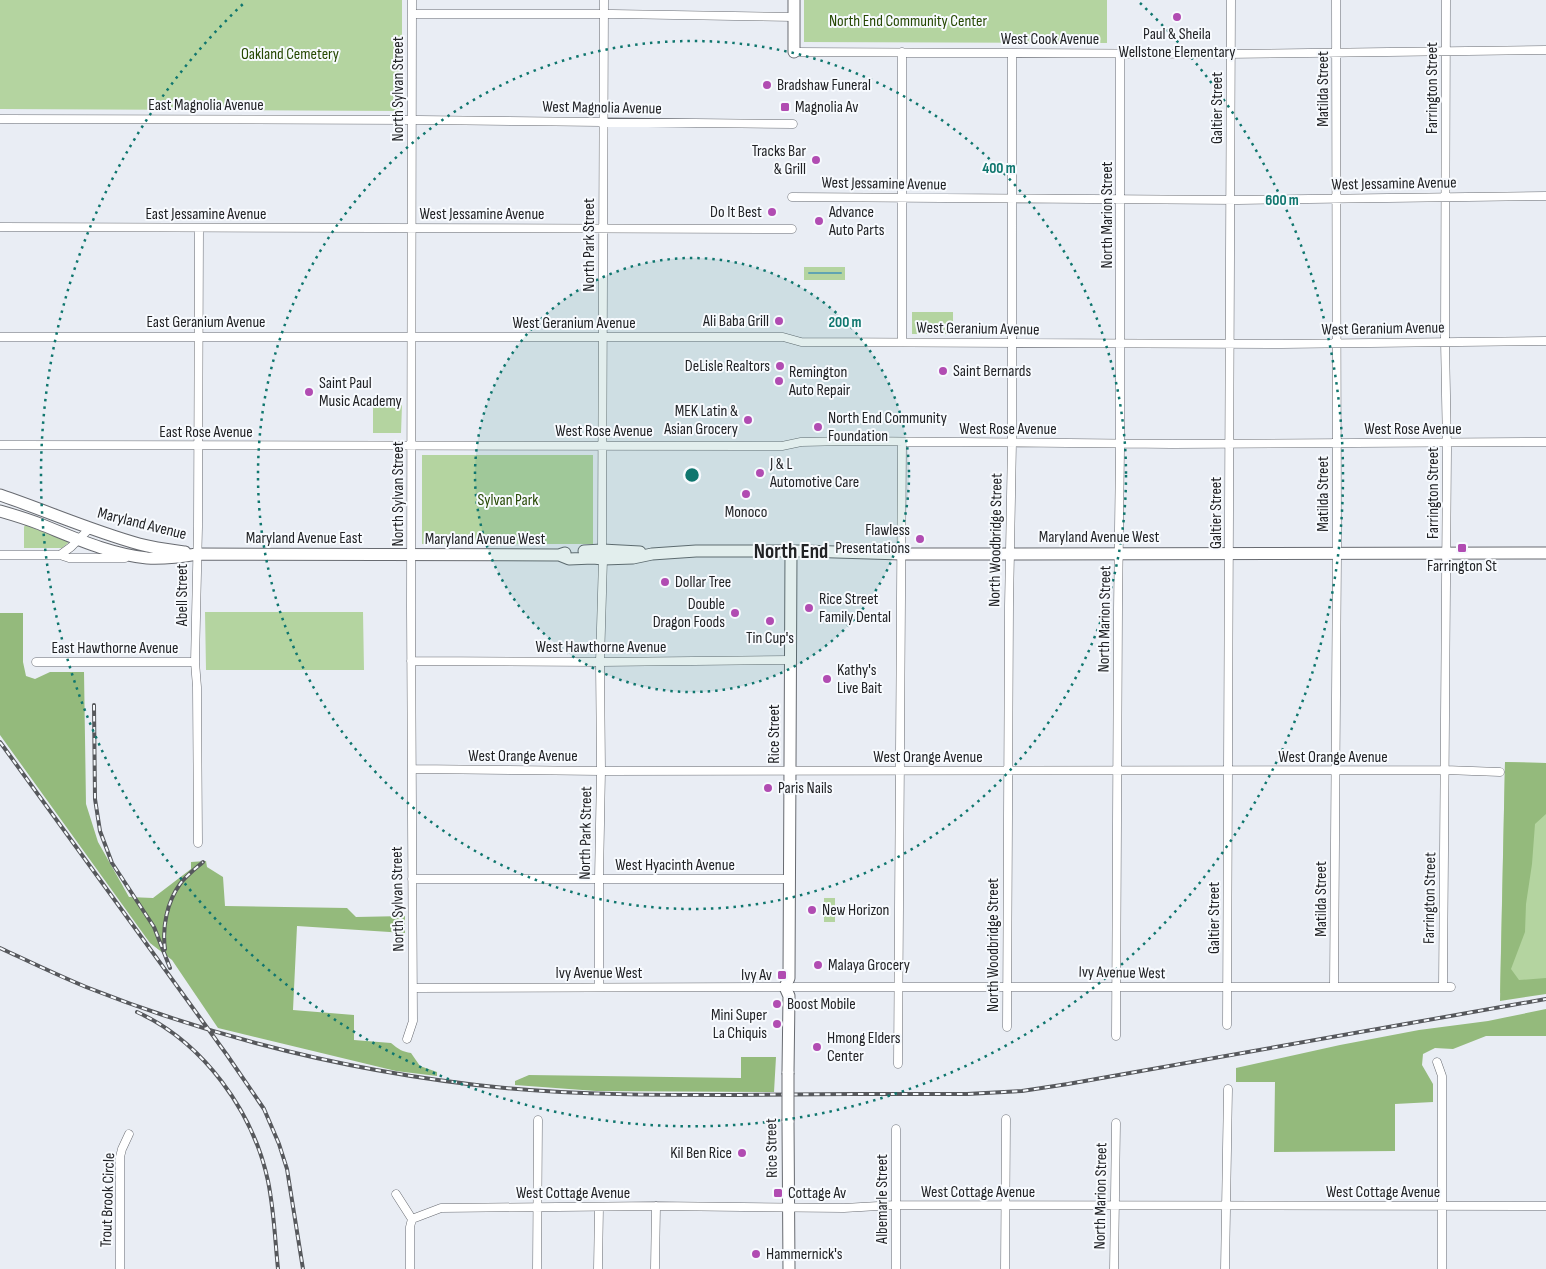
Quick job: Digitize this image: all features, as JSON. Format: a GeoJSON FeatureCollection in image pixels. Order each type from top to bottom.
{"type":"FeatureCollection","features":[{"type":"Feature","properties":{"kind":"main road"},"geometry":{"type":"LineString","coordinates":[[794,0],[794,52]]}},
{"type":"Feature","properties":{"kind":"main road","name":"Maryland Avenue"},"geometry":{"type":"LineString","coordinates":[[0,495],[90,528],[142,544],[196,554]]}},
{"type":"Feature","properties":{"kind":"main road","name":"Maryland Avenue"},"geometry":{"type":"LineString","coordinates":[[0,511],[116,552],[147,558],[168,558],[196,554]]}},
{"type":"Feature","properties":{"kind":"main road","name":"Maryland Avenue West"},"geometry":{"type":"LineString","coordinates":[[412,555],[559,555],[569,559],[593,558],[632,551],[652,554],[696,551],[902,554],[1546,553]]}},
{"type":"Feature","properties":{"kind":"main road","name":"Rice Street"},"geometry":{"type":"LineString","coordinates":[[789,1269],[788,1073],[791,551]]}},
{"type":"Feature","properties":{"kind":"main road","name":"Maryland Avenue East"},"geometry":{"type":"LineString","coordinates":[[196,554],[412,555]]}},
{"type":"Feature","properties":{"kind":"street","name":"North Sylvan Street"},"geometry":{"type":"LineString","coordinates":[[407,1039],[413,1021],[411,661],[412,0]]}},
{"type":"Feature","properties":{"kind":"street","name":"North Park Street"},"geometry":{"type":"LineString","coordinates":[[599,987],[600,662],[603,555],[604,0]]}},
{"type":"Feature","properties":{"kind":"street","name":"Galtier Street"},"geometry":{"type":"LineString","coordinates":[[1227,1026],[1231,0]]}},
{"type":"Feature","properties":{"kind":"street","name":"Matilda Street"},"geometry":{"type":"LineString","coordinates":[[1334,987],[1337,553],[1336,0]]}},
{"type":"Feature","properties":{"kind":"street","name":"Farrington Street"},"geometry":{"type":"LineString","coordinates":[[1446,0],[1445,341],[1447,442],[1445,770],[1447,987]]}},
{"type":"Feature","properties":{"kind":"street"},"geometry":{"type":"LineString","coordinates":[[412,14],[794,17]]}},
{"type":"Feature","properties":{"kind":"street","name":"West Cook Avenue"},"geometry":{"type":"LineString","coordinates":[[794,52],[1231,54],[1546,50]]}},
{"type":"Feature","properties":{"kind":"street"},"geometry":{"type":"LineString","coordinates":[[902,52],[902,342]]}},
{"type":"Feature","properties":{"kind":"street","name":"North Woodbridge Street"},"geometry":{"type":"LineString","coordinates":[[1007,1027],[1012,442],[1012,53]]}},
{"type":"Feature","properties":{"kind":"street","name":"North Marion Street"},"geometry":{"type":"LineString","coordinates":[[1116,1036],[1118,609],[1120,553],[1120,54]]}},
{"type":"Feature","properties":{"kind":"street","name":"East Magnolia Avenue"},"geometry":{"type":"LineString","coordinates":[[0,119],[411,120]]}},
{"type":"Feature","properties":{"kind":"street","name":"West Magnolia Avenue"},"geometry":{"type":"LineString","coordinates":[[411,120],[794,124]]}},
{"type":"Feature","properties":{"kind":"street","name":"West Jessamine Avenue"},"geometry":{"type":"LineString","coordinates":[[792,197],[1231,200],[1546,196]]}},
{"type":"Feature","properties":{"kind":"street","name":"East Jessamine Avenue"},"geometry":{"type":"LineString","coordinates":[[0,227],[411,228]]}},
{"type":"Feature","properties":{"kind":"street","name":"Abell Street"},"geometry":{"type":"LineString","coordinates":[[198,843],[197,687],[195,662],[199,228]]}},
{"type":"Feature","properties":{"kind":"street","name":"West Jessamine Avenue"},"geometry":{"type":"LineString","coordinates":[[411,228],[792,229]]}},
{"type":"Feature","properties":{"kind":"street","name":"West Geranium Avenue"},"geometry":{"type":"LineString","coordinates":[[411,336],[783,337],[801,342],[1120,344],[1546,341]]}},
{"type":"Feature","properties":{"kind":"street","name":"East Geranium Avenue"},"geometry":{"type":"LineString","coordinates":[[0,337],[411,336]]}},
{"type":"Feature","properties":{"kind":"street","name":"West Rose Avenue"},"geometry":{"type":"LineString","coordinates":[[411,445],[602,444],[782,446],[801,442],[1230,444],[1546,442]]}},
{"type":"Feature","properties":{"kind":"street"},"geometry":{"type":"LineString","coordinates":[[898,1064],[902,442]]}},
{"type":"Feature","properties":{"kind":"street","name":"East Rose Avenue"},"geometry":{"type":"LineString","coordinates":[[0,445],[411,445]]}},
{"type":"Feature","properties":{"kind":"street"},"geometry":{"type":"LineString","coordinates":[[60,555],[90,528]]}},
{"type":"Feature","properties":{"kind":"street"},"geometry":{"type":"LineString","coordinates":[[0,555],[60,555],[69,558],[147,558]]}},
{"type":"Feature","properties":{"kind":"street","name":"West Hawthorne Avenue"},"geometry":{"type":"LineString","coordinates":[[411,661],[790,660]]}},
{"type":"Feature","properties":{"kind":"street","name":"East Hawthorne Avenue"},"geometry":{"type":"LineString","coordinates":[[36,662],[195,662]]}},
{"type":"Feature","properties":{"kind":"street","name":"West Orange Avenue"},"geometry":{"type":"LineString","coordinates":[[412,769],[601,771],[1445,770],[1500,772]]}},
{"type":"Feature","properties":{"kind":"street","name":"West Hyacinth Avenue"},"geometry":{"type":"LineString","coordinates":[[412,879],[789,879]]}},
{"type":"Feature","properties":{"kind":"street","name":"Ivy Avenue West"},"geometry":{"type":"LineString","coordinates":[[413,988],[1447,987]]}},
{"type":"Feature","properties":{"kind":"street"},"geometry":{"type":"LineString","coordinates":[[1437,1062],[1442,1076],[1442,1269]]}},
{"type":"Feature","properties":{"kind":"street"},"geometry":{"type":"LineString","coordinates":[[1225,1269],[1228,1089]]}},
{"type":"Feature","properties":{"kind":"street"},"geometry":{"type":"LineString","coordinates":[[1005,1269],[1006,1119]]}},
{"type":"Feature","properties":{"kind":"street"},"geometry":{"type":"LineString","coordinates":[[537,1269],[538,1120]]}},
{"type":"Feature","properties":{"kind":"street","name":"North Marion Street"},"geometry":{"type":"LineString","coordinates":[[1114,1269],[1116,1123]]}},
{"type":"Feature","properties":{"kind":"street","name":"Albemarle Street"},"geometry":{"type":"LineString","coordinates":[[896,1129],[896,1269]]}},
{"type":"Feature","properties":{"kind":"street","name":"Trout Brook Circle"},"geometry":{"type":"LineString","coordinates":[[120,1269],[120,1158],[122,1149],[130,1134]]}},
{"type":"Feature","properties":{"kind":"street"},"geometry":{"type":"LineString","coordinates":[[396,1194],[412,1219],[410,1228],[410,1269]]}},
{"type":"Feature","properties":{"kind":"street","name":"West Cottage Avenue"},"geometry":{"type":"LineString","coordinates":[[412,1219],[441,1208],[537,1206],[844,1208],[896,1205],[1546,1206]]}},
{"type":"Feature","properties":{"kind":"street"},"geometry":{"type":"LineString","coordinates":[[655,1268],[656,1206]]}},
{"type":"Feature","properties":{"kind":"street"},"geometry":{"type":"LineString","coordinates":[[598,1269],[599,1207]]}},
{"type":"Feature","properties":{"kind":"green space","name":"Oakland Cemetery"},"geometry":{"type":"Polygon","coordinates":[[[0,0],[402,0],[402,111],[0,109],[0,0]]]}},
{"type":"Feature","properties":{"kind":"green space","name":"North End Community Center"},"geometry":{"type":"Polygon","coordinates":[[[804,0],[1107,0],[1107,43],[804,42],[804,0]]]}},
{"type":"Feature","properties":{"kind":"green space"},"geometry":{"type":"Polygon","coordinates":[[[804,267],[845,267],[845,280],[804,280],[804,267]]]}},
{"type":"Feature","properties":{"kind":"green space"},"geometry":{"type":"Polygon","coordinates":[[[912,312],[953,312],[953,334],[912,334],[912,312]]]}},
{"type":"Feature","properties":{"kind":"green space"},"geometry":{"type":"Polygon","coordinates":[[[373,405],[402,405],[401,433],[373,433],[373,405]]]}},
{"type":"Feature","properties":{"kind":"green space","name":"Sylvan Park"},"geometry":{"type":"Polygon","coordinates":[[[422,455],[593,455],[593,544],[422,544],[422,455]]]}},
{"type":"Feature","properties":{"kind":"green space"},"geometry":{"type":"Polygon","coordinates":[[[25,525],[68,541],[68,543],[62,548],[24,548],[25,525]]]}},
{"type":"Feature","properties":{"kind":"green space"},"geometry":{"type":"Polygon","coordinates":[[[205,612],[363,612],[364,670],[206,670],[205,612]]]}},
{"type":"Feature","properties":{"kind":"green space"},"geometry":{"type":"Polygon","coordinates":[[[0,613],[23,613],[23,662],[26,676],[35,679],[50,672],[84,672],[86,804],[98,842],[129,897],[153,898],[191,869],[191,862],[206,861],[207,867],[223,877],[225,906],[347,908],[356,917],[405,916],[405,933],[297,926],[293,1010],[354,1015],[354,1040],[391,1043],[405,1052],[411,1053],[420,1066],[437,1072],[437,1076],[396,1071],[218,1028],[172,960],[150,943],[0,735],[0,613]]]}},
{"type":"Feature","properties":{"kind":"green space"},"geometry":{"type":"Polygon","coordinates":[[[1505,762],[1546,763],[1546,986],[1500,993],[1505,762]]]}},
{"type":"Feature","properties":{"kind":"green space"},"geometry":{"type":"Polygon","coordinates":[[[1505,762],[1546,763],[1546,814],[1535,824],[1526,904],[1525,932],[1511,969],[1519,980],[1546,978],[1546,994],[1500,1001],[1505,762]]]}},
{"type":"Feature","properties":{"kind":"green space"},"geometry":{"type":"Polygon","coordinates":[[[824,898],[835,898],[835,922],[824,922],[824,898]]]}},
{"type":"Feature","properties":{"kind":"green space"},"geometry":{"type":"Polygon","coordinates":[[[1546,1009],[1546,1036],[1486,1036],[1453,1049],[1435,1048],[1423,1054],[1422,1065],[1433,1084],[1433,1102],[1395,1104],[1395,1151],[1274,1152],[1275,1082],[1236,1082],[1236,1068],[1340,1045],[1419,1030],[1488,1021],[1546,1009]]]}},
{"type":"Feature","properties":{"kind":"green space"},"geometry":{"type":"Polygon","coordinates":[[[741,1057],[776,1057],[774,1092],[596,1091],[515,1085],[515,1081],[529,1075],[741,1078],[741,1057]]]}},
{"type":"Feature","properties":{"kind":"waterway"},"geometry":{"type":"LineString","coordinates":[[809,273],[841,273]]}},
{"type":"Feature","properties":{"kind":"railway"},"geometry":{"type":"LineString","coordinates":[[94,705],[95,799],[100,831],[112,863],[154,927],[170,968]]}},
{"type":"Feature","properties":{"kind":"railway"},"geometry":{"type":"LineString","coordinates":[[0,742],[264,1109],[287,1169],[303,1269]]}},
{"type":"Feature","properties":{"kind":"railway"},"geometry":{"type":"LineString","coordinates":[[165,949],[166,915],[172,899],[182,881],[203,862]]}},
{"type":"Feature","properties":{"kind":"railway"},"geometry":{"type":"LineString","coordinates":[[0,948],[86,987],[137,1006],[240,1039],[292,1052],[345,1064],[451,1082],[534,1090],[648,1095],[967,1094],[1022,1091],[1546,999]]}},
{"type":"Feature","properties":{"kind":"railway"},"geometry":{"type":"LineString","coordinates":[[137,1012],[161,1025],[183,1041],[222,1082],[237,1105],[261,1155],[268,1181],[278,1269]]}},
{"type":"Feature","properties":{"kind":"place","name":"Paul & Sheila Wellstone Elementary"},"geometry":{"type":"Point","coordinates":[1177,17]}},
{"type":"Feature","properties":{"kind":"place","name":"Bradshaw Funeral"},"geometry":{"type":"Point","coordinates":[767,85]}},
{"type":"Feature","properties":{"kind":"place","name":"Magnolia Av"},"geometry":{"type":"Point","coordinates":[785,107]}},
{"type":"Feature","properties":{"kind":"place","name":"Tracks Bar & Grill"},"geometry":{"type":"Point","coordinates":[816,160]}},
{"type":"Feature","properties":{"kind":"place","name":"Do It Best"},"geometry":{"type":"Point","coordinates":[772,212]}},
{"type":"Feature","properties":{"kind":"place","name":"Advance Auto Parts"},"geometry":{"type":"Point","coordinates":[819,221]}},
{"type":"Feature","properties":{"kind":"place","name":"Ali Baba Grill"},"geometry":{"type":"Point","coordinates":[779,321]}},
{"type":"Feature","properties":{"kind":"place","name":"DeLisle Realtors"},"geometry":{"type":"Point","coordinates":[780,366]}},
{"type":"Feature","properties":{"kind":"place","name":"Saint Bernards"},"geometry":{"type":"Point","coordinates":[943,371]}},
{"type":"Feature","properties":{"kind":"place","name":"Remington Auto Repair"},"geometry":{"type":"Point","coordinates":[779,381]}},
{"type":"Feature","properties":{"kind":"place","name":"Saint Paul Music Academy"},"geometry":{"type":"Point","coordinates":[309,392]}},
{"type":"Feature","properties":{"kind":"place","name":"MEK Latin & Asian Grocery"},"geometry":{"type":"Point","coordinates":[748,420]}},
{"type":"Feature","properties":{"kind":"place","name":"North End Community Foundation"},"geometry":{"type":"Point","coordinates":[818,427]}},
{"type":"Feature","properties":{"kind":"place","name":"J & L Automotive Care"},"geometry":{"type":"Point","coordinates":[760,473]}},
{"type":"Feature","properties":{"kind":"place","name":"Monoco"},"geometry":{"type":"Point","coordinates":[746,494]}},
{"type":"Feature","properties":{"kind":"place","name":"Flawless Presentations"},"geometry":{"type":"Point","coordinates":[920,539]}},
{"type":"Feature","properties":{"kind":"place","name":"Farrington St"},"geometry":{"type":"Point","coordinates":[1462,548]}},
{"type":"Feature","properties":{"kind":"place","name":"Dollar Tree"},"geometry":{"type":"Point","coordinates":[665,582]}},
{"type":"Feature","properties":{"kind":"place","name":"Rice Street Family Dental"},"geometry":{"type":"Point","coordinates":[809,608]}},
{"type":"Feature","properties":{"kind":"place","name":"Double Dragon Foods"},"geometry":{"type":"Point","coordinates":[735,613]}},
{"type":"Feature","properties":{"kind":"place","name":"Tin Cup's"},"geometry":{"type":"Point","coordinates":[770,621]}},
{"type":"Feature","properties":{"kind":"place","name":"Kathy's Live Bait"},"geometry":{"type":"Point","coordinates":[827,679]}},
{"type":"Feature","properties":{"kind":"place","name":"Paris Nails"},"geometry":{"type":"Point","coordinates":[768,788]}},
{"type":"Feature","properties":{"kind":"place","name":"New Horizon"},"geometry":{"type":"Point","coordinates":[812,910]}},
{"type":"Feature","properties":{"kind":"place","name":"Malaya Grocery"},"geometry":{"type":"Point","coordinates":[818,965]}},
{"type":"Feature","properties":{"kind":"place","name":"Ivy Av"},"geometry":{"type":"Point","coordinates":[782,975]}},
{"type":"Feature","properties":{"kind":"place","name":"Boost Mobile"},"geometry":{"type":"Point","coordinates":[777,1004]}},
{"type":"Feature","properties":{"kind":"place","name":"Mini Super La Chiquis"},"geometry":{"type":"Point","coordinates":[777,1024]}},
{"type":"Feature","properties":{"kind":"place","name":"Hmong Elders Center"},"geometry":{"type":"Point","coordinates":[817,1047]}},
{"type":"Feature","properties":{"kind":"place","name":"Kil Ben Rice"},"geometry":{"type":"Point","coordinates":[742,1153]}},
{"type":"Feature","properties":{"kind":"place","name":"Cottage Av"},"geometry":{"type":"Point","coordinates":[778,1193]}},
{"type":"Feature","properties":{"kind":"place","name":"Hammernick's"},"geometry":{"type":"Point","coordinates":[756,1254]}},
{"type":"Feature","properties":{"kind":"district","name":"North End"},"geometry":{"type":"Point","coordinates":[791,551]}}]}
